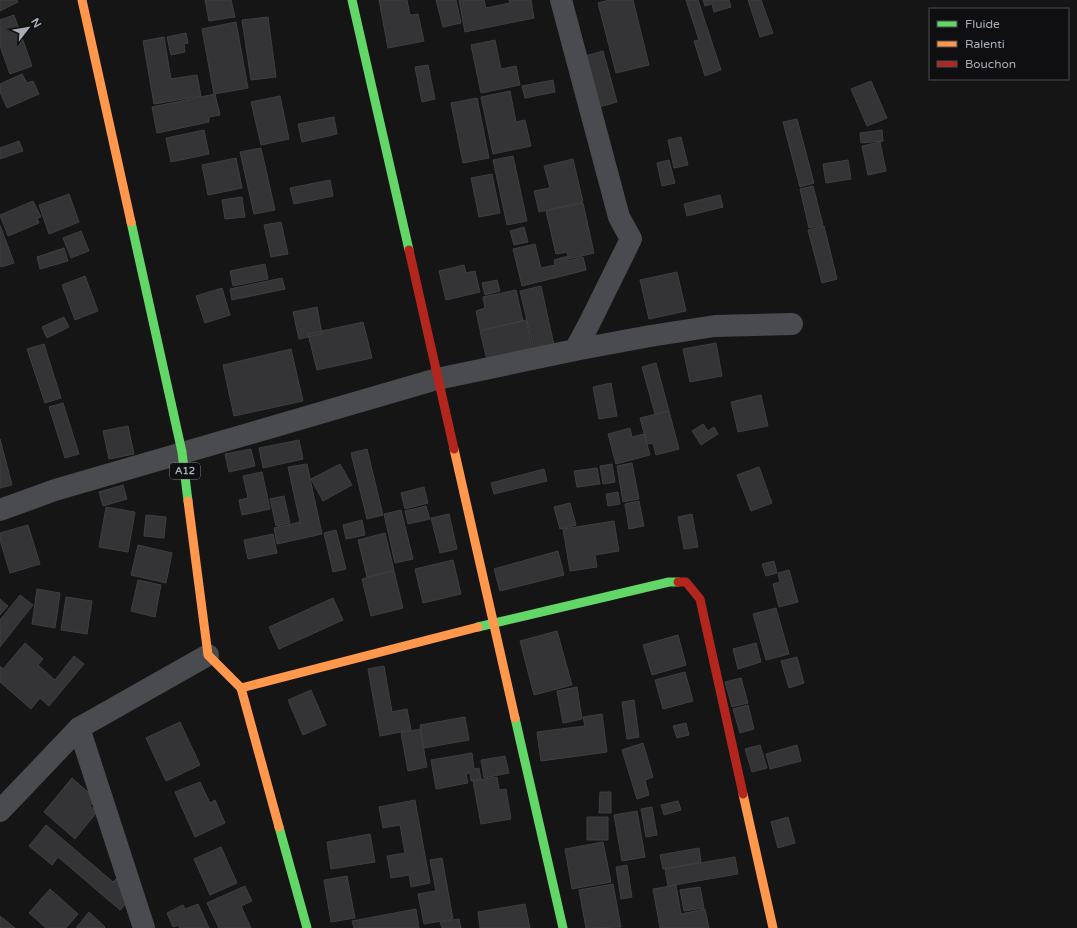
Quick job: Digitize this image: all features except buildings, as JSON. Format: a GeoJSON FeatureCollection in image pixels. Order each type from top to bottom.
{"type":"FeatureCollection","features":[{"type":"Feature","properties":{"kind":"street","name":"A12"},"geometry":{"type":"LineString","coordinates":[[82,0],[182,452],[208,655]]}},
{"type":"Feature","properties":{"kind":"street"},"geometry":{"type":"LineString","coordinates":[[352,0],[563,928]]}},
{"type":"Feature","properties":{"kind":"street"},"geometry":{"type":"LineString","coordinates":[[561,0],[619,217],[631,239],[575,350]]}},
{"type":"Feature","properties":{"kind":"street"},"geometry":{"type":"LineString","coordinates":[[0,510],[55,490],[437,379],[650,336],[716,326],[792,324]]}},
{"type":"Feature","properties":{"kind":"street"},"geometry":{"type":"LineString","coordinates":[[242,688],[494,623],[669,582],[686,582],[700,599],[773,928]]}},
{"type":"Feature","properties":{"kind":"street"},"geometry":{"type":"LineString","coordinates":[[0,811],[79,728],[208,655],[242,688],[307,928]]}},
{"type":"Feature","properties":{"kind":"street"},"geometry":{"type":"LineString","coordinates":[[79,728],[144,928]]}},
{"type":"Feature","properties":{"kind":"traffic: fast"},"geometry":{"type":"LineString","coordinates":[[352,0],[409,250]]}},
{"type":"Feature","properties":{"kind":"traffic: fast"},"geometry":{"type":"LineString","coordinates":[[131,222],[182,452],[188,501]]}},
{"type":"Feature","properties":{"kind":"traffic: fast"},"geometry":{"type":"LineString","coordinates":[[478,627],[669,582],[678,582]]}},
{"type":"Feature","properties":{"kind":"traffic: fast"},"geometry":{"type":"LineString","coordinates":[[515,718],[563,928]]}},
{"type":"Feature","properties":{"kind":"traffic: fast"},"geometry":{"type":"LineString","coordinates":[[279,827],[307,928]]}},
{"type":"Feature","properties":{"kind":"traffic: slow"},"geometry":{"type":"LineString","coordinates":[[82,0],[131,222]]}},
{"type":"Feature","properties":{"kind":"traffic: slow"},"geometry":{"type":"LineString","coordinates":[[454,449],[515,718]]}},
{"type":"Feature","properties":{"kind":"traffic: slow"},"geometry":{"type":"LineString","coordinates":[[188,501],[208,655],[241,688],[279,827]]}},
{"type":"Feature","properties":{"kind":"traffic: slow"},"geometry":{"type":"LineString","coordinates":[[241,688],[478,627]]}},
{"type":"Feature","properties":{"kind":"traffic: slow"},"geometry":{"type":"LineString","coordinates":[[743,794],[773,928]]}},
{"type":"Feature","properties":{"kind":"traffic: jam"},"geometry":{"type":"LineString","coordinates":[[409,250],[454,449]]}},
{"type":"Feature","properties":{"kind":"traffic: jam"},"geometry":{"type":"LineString","coordinates":[[678,582],[686,582],[700,599],[743,794]]}}]}
